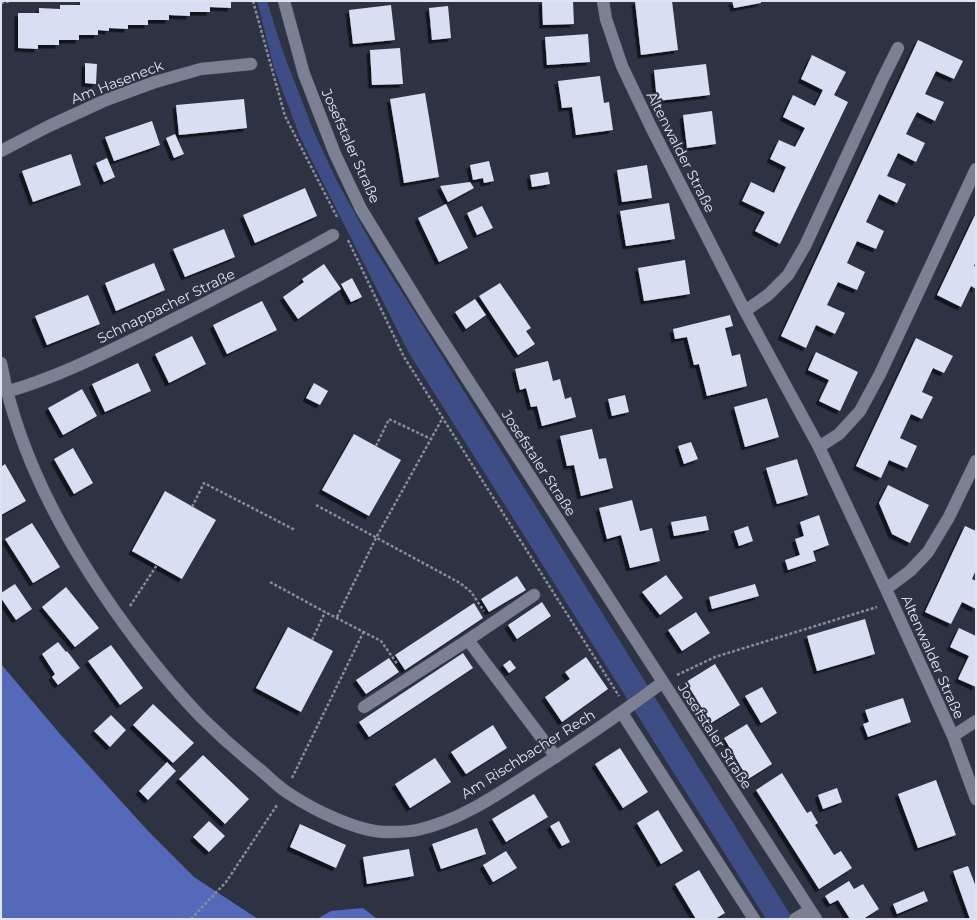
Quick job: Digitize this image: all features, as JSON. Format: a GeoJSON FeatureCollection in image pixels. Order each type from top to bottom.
{"type":"FeatureCollection","features":[{"type":"Feature","properties":{"kind":"street","name":"Josefstaler Straße"},"geometry":{"type":"LineString","coordinates":[[284,1],[304,74],[335,154],[361,209],[426,315],[813,914]]}},
{"type":"Feature","properties":{"kind":"street","name":"Altenwalder Straße"},"geometry":{"type":"LineString","coordinates":[[603,1],[606,19],[622,66],[651,127],[745,311],[819,447],[892,602],[952,736],[976,799]]}},
{"type":"Feature","properties":{"kind":"street"},"geometry":{"type":"LineString","coordinates":[[745,311],[768,295],[788,276],[802,252],[898,48]]}},
{"type":"Feature","properties":{"kind":"street","name":"Am Haseneck"},"geometry":{"type":"LineString","coordinates":[[1,151],[49,126],[106,100],[155,82],[201,69],[251,64]]}},
{"type":"Feature","properties":{"kind":"street"},"geometry":{"type":"LineString","coordinates":[[819,447],[839,434],[860,411],[880,374],[976,169]]}},
{"type":"Feature","properties":{"kind":"street","name":"Schnappacher Straße"},"geometry":{"type":"LineString","coordinates":[[6,392],[33,384],[115,348],[261,275],[333,235]]}},
{"type":"Feature","properties":{"kind":"street","name":"Am Rischbacher Rech"},"geometry":{"type":"LineString","coordinates":[[1,363],[6,392],[21,436],[42,487],[75,552],[121,620],[157,667],[200,715],[231,745],[286,791],[309,805],[352,826],[385,832],[417,830],[450,819],[493,797],[556,757],[625,711],[663,682]]}},
{"type":"Feature","properties":{"kind":"street","name":"Altenwalder Straße"},"geometry":{"type":"LineString","coordinates":[[886,589],[910,571],[928,552],[949,517],[976,461]]}},
{"type":"Feature","properties":{"kind":"street"},"geometry":{"type":"LineString","coordinates":[[364,707],[468,640],[534,595]]}},
{"type":"Feature","properties":{"kind":"street"},"geometry":{"type":"LineString","coordinates":[[468,640],[556,757]]}},
{"type":"Feature","properties":{"kind":"street"},"geometry":{"type":"LineString","coordinates":[[625,711],[754,919]]}},
{"type":"Feature","properties":{"kind":"street","name":"Altenwalder Straße"},"geometry":{"type":"LineString","coordinates":[[952,736],[976,722]]}},
{"type":"Feature","properties":{"kind":"street"},"geometry":{"type":"LineString","coordinates":[[794,919],[813,914]]}},
{"type":"Feature","properties":{"kind":"path"},"geometry":{"type":"LineString","coordinates":[[1,3],[10,1]]}},
{"type":"Feature","properties":{"kind":"path"},"geometry":{"type":"LineString","coordinates":[[253,1],[285,116],[339,222]]}},
{"type":"Feature","properties":{"kind":"path"},"geometry":{"type":"LineString","coordinates":[[346,236],[404,357],[625,711]]}},
{"type":"Feature","properties":{"kind":"path"},"geometry":{"type":"LineString","coordinates":[[336,617],[376,538],[442,418]]}},
{"type":"Feature","properties":{"kind":"path"},"geometry":{"type":"LineString","coordinates":[[376,446],[389,419],[431,440]]}},
{"type":"Feature","properties":{"kind":"path"},"geometry":{"type":"LineString","coordinates":[[192,507],[204,483],[295,530]]}},
{"type":"Feature","properties":{"kind":"path"},"geometry":{"type":"LineString","coordinates":[[316,505],[460,582],[471,592],[492,623]]}},
{"type":"Feature","properties":{"kind":"path"},"geometry":{"type":"LineString","coordinates":[[121,620],[157,565]]}},
{"type":"Feature","properties":{"kind":"path"},"geometry":{"type":"LineString","coordinates":[[270,582],[381,641],[408,678]]}},
{"type":"Feature","properties":{"kind":"path"},"geometry":{"type":"LineString","coordinates":[[663,682],[715,657],[892,602]]}},
{"type":"Feature","properties":{"kind":"path"},"geometry":{"type":"LineString","coordinates":[[312,640],[325,612]]}},
{"type":"Feature","properties":{"kind":"path"},"geometry":{"type":"LineString","coordinates":[[191,919],[226,882],[286,791],[364,631]]}},
{"type":"Feature","properties":{"kind":"shaded area"},"geometry":{"type":"Polygon","coordinates":[[[257,1],[267,1],[283,52],[314,132],[337,181],[374,248],[793,919],[766,919],[409,353],[300,137],[274,68],[257,1]]]}},
{"type":"Feature","properties":{"kind":"shaded area"},"geometry":{"type":"Polygon","coordinates":[[[1,664],[60,734],[149,832],[194,877],[258,919],[1,919],[1,664]]]}},
{"type":"Feature","properties":{"kind":"shaded area"},"geometry":{"type":"Polygon","coordinates":[[[363,908],[377,919],[317,919],[331,911],[363,908]]]}},
{"type":"Feature","properties":{"kind":"building"},"geometry":{"type":"Polygon","coordinates":[[[80,1],[231,1],[231,8],[210,7],[210,12],[190,12],[190,16],[169,15],[169,20],[148,20],[148,25],[128,25],[128,29],[109,28],[109,31],[98,30],[98,35],[79,35],[79,40],[59,40],[59,45],[38,45],[38,49],[18,48],[18,13],[39,13],[39,8],[60,9],[60,5],[80,5],[80,1]]]}},
{"type":"Feature","properties":{"kind":"building"},"geometry":{"type":"Polygon","coordinates":[[[542,1],[573,1],[574,24],[543,25],[542,1]]]}},
{"type":"Feature","properties":{"kind":"building"},"geometry":{"type":"Polygon","coordinates":[[[635,1],[672,1],[678,50],[641,55],[635,1]]]}},
{"type":"Feature","properties":{"kind":"building"},"geometry":{"type":"Polygon","coordinates":[[[732,1],[761,1],[761,3],[734,8],[732,1]]]}},
{"type":"Feature","properties":{"kind":"building"},"geometry":{"type":"Polygon","coordinates":[[[391,5],[395,40],[353,44],[349,10],[391,5]]]}},
{"type":"Feature","properties":{"kind":"building"},"geometry":{"type":"Polygon","coordinates":[[[448,6],[451,38],[432,40],[429,8],[448,6]]]}},
{"type":"Feature","properties":{"kind":"building"},"geometry":{"type":"Polygon","coordinates":[[[588,34],[590,62],[547,65],[545,37],[588,34]]]}},
{"type":"Feature","properties":{"kind":"building"},"geometry":{"type":"Polygon","coordinates":[[[918,40],[963,61],[954,79],[936,71],[925,94],[944,102],[935,121],[917,112],[906,134],[925,143],[916,162],[898,153],[887,176],[906,184],[897,203],[879,194],[866,222],[884,231],[876,249],[857,241],[847,263],[865,272],[857,290],[838,282],[827,305],[845,313],[835,334],[816,325],[806,348],[781,336],[918,40]]]}},
{"type":"Feature","properties":{"kind":"building"},"geometry":{"type":"Polygon","coordinates":[[[400,48],[403,84],[372,85],[370,50],[400,48]]]}},
{"type":"Feature","properties":{"kind":"building"},"geometry":{"type":"Polygon","coordinates":[[[812,55],[846,72],[834,95],[848,102],[780,244],[755,231],[765,212],[742,201],[751,182],[774,193],[786,167],[770,159],[779,140],[795,147],[805,128],[783,117],[793,95],[815,106],[823,90],[801,79],[812,55]]]}},
{"type":"Feature","properties":{"kind":"building"},"geometry":{"type":"Polygon","coordinates":[[[85,63],[97,64],[96,84],[85,83],[85,63]]]}},
{"type":"Feature","properties":{"kind":"building"},"geometry":{"type":"Polygon","coordinates":[[[706,64],[710,95],[657,101],[654,70],[706,64]]]}},
{"type":"Feature","properties":{"kind":"building"},"geometry":{"type":"Polygon","coordinates":[[[600,76],[604,103],[609,102],[613,130],[576,135],[572,107],[562,108],[558,81],[600,76]]]}},
{"type":"Feature","properties":{"kind":"building"},"geometry":{"type":"Polygon","coordinates":[[[425,93],[439,177],[404,183],[390,99],[425,93]]]}},
{"type":"Feature","properties":{"kind":"building"},"geometry":{"type":"Polygon","coordinates":[[[244,99],[247,128],[179,135],[176,105],[244,99]]]}},
{"type":"Feature","properties":{"kind":"building"},"geometry":{"type":"Polygon","coordinates":[[[712,111],[716,144],[687,148],[683,115],[712,111]]]}},
{"type":"Feature","properties":{"kind":"building"},"geometry":{"type":"Polygon","coordinates":[[[152,121],[160,145],[114,161],[105,137],[152,121]]]}},
{"type":"Feature","properties":{"kind":"building"},"geometry":{"type":"Polygon","coordinates":[[[175,134],[184,154],[174,158],[166,138],[175,134]]]}},
{"type":"Feature","properties":{"kind":"building"},"geometry":{"type":"Polygon","coordinates":[[[71,154],[81,185],[33,202],[22,171],[71,154]]]}},
{"type":"Feature","properties":{"kind":"building"},"geometry":{"type":"Polygon","coordinates":[[[107,158],[115,177],[104,182],[96,163],[107,158]]]}},
{"type":"Feature","properties":{"kind":"building"},"geometry":{"type":"Polygon","coordinates":[[[489,161],[494,181],[484,183],[483,178],[473,180],[470,165],[489,161]]]}},
{"type":"Feature","properties":{"kind":"building"},"geometry":{"type":"Polygon","coordinates":[[[647,165],[652,198],[622,202],[617,170],[647,165]]]}},
{"type":"Feature","properties":{"kind":"building"},"geometry":{"type":"Polygon","coordinates":[[[548,172],[550,184],[532,187],[530,175],[548,172]]]}},
{"type":"Feature","properties":{"kind":"building"},"geometry":{"type":"Polygon","coordinates":[[[470,182],[474,188],[448,202],[440,186],[470,182]]]}},
{"type":"Feature","properties":{"kind":"building"},"geometry":{"type":"Polygon","coordinates":[[[305,188],[317,216],[255,243],[243,215],[305,188]]]}},
{"type":"Feature","properties":{"kind":"building"},"geometry":{"type":"Polygon","coordinates":[[[669,203],[675,239],[626,246],[620,211],[669,203]]]}},
{"type":"Feature","properties":{"kind":"building"},"geometry":{"type":"Polygon","coordinates":[[[446,204],[468,248],[439,262],[418,218],[446,204]]]}},
{"type":"Feature","properties":{"kind":"building"},"geometry":{"type":"Polygon","coordinates":[[[482,206],[493,228],[477,235],[467,213],[482,206]]]}},
{"type":"Feature","properties":{"kind":"building"},"geometry":{"type":"Polygon","coordinates":[[[976,213],[976,261],[974,266],[976,267],[976,289],[971,286],[961,307],[937,295],[976,213]]]}},
{"type":"Feature","properties":{"kind":"building"},"geometry":{"type":"Polygon","coordinates":[[[224,229],[235,257],[185,277],[173,249],[224,229]]]}},
{"type":"Feature","properties":{"kind":"building"},"geometry":{"type":"Polygon","coordinates":[[[685,260],[690,294],[644,301],[638,268],[685,260]]]}},
{"type":"Feature","properties":{"kind":"building"},"geometry":{"type":"Polygon","coordinates":[[[154,263],[165,290],[116,311],[105,283],[154,263]]]}},
{"type":"Feature","properties":{"kind":"building"},"geometry":{"type":"Polygon","coordinates":[[[324,264],[341,289],[298,319],[283,297],[304,282],[302,279],[324,264]]]}},
{"type":"Feature","properties":{"kind":"building"},"geometry":{"type":"Polygon","coordinates":[[[352,278],[362,297],[351,302],[341,284],[352,278]]]}},
{"type":"Feature","properties":{"kind":"building"},"geometry":{"type":"Polygon","coordinates":[[[500,283],[531,328],[526,331],[535,344],[518,355],[479,296],[500,283]]]}},
{"type":"Feature","properties":{"kind":"building"},"geometry":{"type":"Polygon","coordinates":[[[88,295],[100,324],[47,345],[35,316],[88,295]]]}},
{"type":"Feature","properties":{"kind":"building"},"geometry":{"type":"Polygon","coordinates":[[[475,299],[486,315],[466,329],[455,312],[475,299]]]}},
{"type":"Feature","properties":{"kind":"building"},"geometry":{"type":"Polygon","coordinates":[[[262,301],[277,330],[227,354],[213,325],[262,301]]]}},
{"type":"Feature","properties":{"kind":"building"},"geometry":{"type":"Polygon","coordinates":[[[730,315],[733,326],[725,328],[732,356],[740,354],[747,386],[707,396],[699,364],[694,365],[687,337],[675,339],[673,329],[730,315]]]}},
{"type":"Feature","properties":{"kind":"building"},"geometry":{"type":"Polygon","coordinates":[[[192,336],[206,364],[169,383],[155,354],[192,336]]]}},
{"type":"Feature","properties":{"kind":"building"},"geometry":{"type":"Polygon","coordinates":[[[916,338],[953,356],[944,373],[933,368],[922,392],[933,397],[922,419],[911,414],[900,438],[917,446],[907,468],[889,460],[881,478],[856,466],[916,338]]]}},
{"type":"Feature","properties":{"kind":"building"},"geometry":{"type":"Polygon","coordinates":[[[816,352],[858,372],[840,411],[819,401],[829,380],[808,370],[816,352]]]}},
{"type":"Feature","properties":{"kind":"building"},"geometry":{"type":"Polygon","coordinates":[[[548,361],[553,381],[560,379],[565,399],[571,397],[576,417],[542,426],[537,406],[531,407],[526,388],[520,390],[515,369],[548,361]]]}},
{"type":"Feature","properties":{"kind":"building"},"geometry":{"type":"Polygon","coordinates":[[[138,363],[151,391],[105,412],[92,384],[138,363]]]}},
{"type":"Feature","properties":{"kind":"building"},"geometry":{"type":"Polygon","coordinates":[[[314,383],[328,391],[320,405],[306,398],[314,383]]]}},
{"type":"Feature","properties":{"kind":"building"},"geometry":{"type":"Polygon","coordinates":[[[82,389],[97,416],[63,435],[48,408],[82,389]]]}},
{"type":"Feature","properties":{"kind":"building"},"geometry":{"type":"Polygon","coordinates":[[[625,395],[629,412],[612,416],[608,399],[625,395]]]}},
{"type":"Feature","properties":{"kind":"building"},"geometry":{"type":"Polygon","coordinates":[[[767,398],[779,437],[745,447],[734,407],[767,398]]]}},
{"type":"Feature","properties":{"kind":"building"},"geometry":{"type":"Polygon","coordinates":[[[592,429],[599,459],[606,458],[613,488],[581,496],[574,465],[567,466],[560,436],[592,429]]]}},
{"type":"Feature","properties":{"kind":"building"},"geometry":{"type":"Polygon","coordinates":[[[354,434],[401,460],[369,516],[322,490],[354,434]]]}},
{"type":"Feature","properties":{"kind":"building"},"geometry":{"type":"Polygon","coordinates":[[[691,442],[698,459],[684,464],[678,446],[691,442]]]}},
{"type":"Feature","properties":{"kind":"building"},"geometry":{"type":"Polygon","coordinates":[[[73,448],[93,483],[74,494],[54,459],[73,448]]]}},
{"type":"Feature","properties":{"kind":"building"},"geometry":{"type":"Polygon","coordinates":[[[797,459],[808,495],[777,504],[766,468],[797,459]]]}},
{"type":"Feature","properties":{"kind":"building"},"geometry":{"type":"Polygon","coordinates":[[[5,464],[26,501],[1,515],[1,467],[5,464]]]}},
{"type":"Feature","properties":{"kind":"building"},"geometry":{"type":"Polygon","coordinates":[[[888,485],[929,505],[910,543],[892,534],[879,503],[888,485]]]}},
{"type":"Feature","properties":{"kind":"building"},"geometry":{"type":"Polygon","coordinates":[[[165,491],[216,520],[182,579],[132,551],[165,491]]]}},
{"type":"Feature","properties":{"kind":"building"},"geometry":{"type":"Polygon","coordinates":[[[632,500],[640,531],[652,528],[660,561],[630,568],[621,535],[607,539],[599,508],[632,500]]]}},
{"type":"Feature","properties":{"kind":"building"},"geometry":{"type":"Polygon","coordinates":[[[819,515],[829,545],[813,551],[816,561],[788,570],[785,560],[800,555],[795,539],[804,536],[800,522],[819,515]]]}},
{"type":"Feature","properties":{"kind":"building"},"geometry":{"type":"Polygon","coordinates":[[[706,516],[709,530],[674,536],[671,522],[706,516]]]}},
{"type":"Feature","properties":{"kind":"building"},"geometry":{"type":"Polygon","coordinates":[[[32,523],[60,567],[33,583],[5,539],[32,523]]]}},
{"type":"Feature","properties":{"kind":"building"},"geometry":{"type":"Polygon","coordinates":[[[748,526],[753,541],[739,546],[734,531],[748,526]]]}},
{"type":"Feature","properties":{"kind":"building"},"geometry":{"type":"Polygon","coordinates":[[[965,526],[976,531],[976,570],[972,579],[976,581],[976,609],[962,602],[951,624],[925,612],[965,526]]]}},
{"type":"Feature","properties":{"kind":"building"},"geometry":{"type":"Polygon","coordinates":[[[666,575],[683,598],[660,615],[642,592],[666,575]]]}},
{"type":"Feature","properties":{"kind":"building"},"geometry":{"type":"Polygon","coordinates":[[[517,576],[526,590],[489,612],[481,599],[517,576]]]}},
{"type":"Feature","properties":{"kind":"building"},"geometry":{"type":"Polygon","coordinates":[[[15,584],[32,609],[16,620],[1,598],[1,593],[15,584]]]}},
{"type":"Feature","properties":{"kind":"building"},"geometry":{"type":"Polygon","coordinates":[[[755,584],[759,596],[712,609],[709,597],[755,584]]]}},
{"type":"Feature","properties":{"kind":"building"},"geometry":{"type":"Polygon","coordinates":[[[66,587],[99,628],[75,647],[42,607],[66,587]]]}},
{"type":"Feature","properties":{"kind":"building"},"geometry":{"type":"Polygon","coordinates":[[[542,602],[551,616],[517,639],[508,625],[542,602]]]}},
{"type":"Feature","properties":{"kind":"building"},"geometry":{"type":"Polygon","coordinates":[[[474,603],[483,618],[405,670],[395,655],[474,603]]]}},
{"type":"Feature","properties":{"kind":"building"},"geometry":{"type":"Polygon","coordinates":[[[696,612],[710,633],[682,651],[668,630],[696,612]]]}},
{"type":"Feature","properties":{"kind":"building"},"geometry":{"type":"Polygon","coordinates":[[[865,619],[875,654],[817,671],[807,636],[865,619]]]}},
{"type":"Feature","properties":{"kind":"building"},"geometry":{"type":"Polygon","coordinates":[[[288,627],[333,651],[301,712],[256,688],[288,627]]]}},
{"type":"Feature","properties":{"kind":"building"},"geometry":{"type":"Polygon","coordinates":[[[959,628],[976,636],[976,687],[958,679],[969,656],[950,647],[959,628]]]}},
{"type":"Feature","properties":{"kind":"building"},"geometry":{"type":"Polygon","coordinates":[[[58,642],[80,668],[58,685],[52,677],[55,674],[42,654],[58,642]]]}},
{"type":"Feature","properties":{"kind":"building"},"geometry":{"type":"Polygon","coordinates":[[[111,645],[143,688],[120,705],[88,661],[111,645]]]}},
{"type":"Feature","properties":{"kind":"building"},"geometry":{"type":"Polygon","coordinates":[[[463,653],[473,668],[369,737],[359,722],[463,653]]]}},
{"type":"Feature","properties":{"kind":"building"},"geometry":{"type":"Polygon","coordinates":[[[586,657],[608,689],[562,722],[545,697],[570,679],[565,672],[586,657]]]}},
{"type":"Feature","properties":{"kind":"building"},"geometry":{"type":"Polygon","coordinates":[[[389,658],[399,672],[366,694],[356,680],[389,658]]]}},
{"type":"Feature","properties":{"kind":"building"},"geometry":{"type":"Polygon","coordinates":[[[510,660],[516,668],[509,673],[503,665],[510,660]]]}},
{"type":"Feature","properties":{"kind":"building"},"geometry":{"type":"Polygon","coordinates":[[[715,664],[740,705],[711,723],[686,682],[715,664]]]}},
{"type":"Feature","properties":{"kind":"building"},"geometry":{"type":"Polygon","coordinates":[[[762,687],[777,713],[761,723],[745,696],[762,687]]]}},
{"type":"Feature","properties":{"kind":"building"},"geometry":{"type":"Polygon","coordinates":[[[903,698],[911,722],[868,737],[863,724],[869,722],[865,710],[903,698]]]}},
{"type":"Feature","properties":{"kind":"building"},"geometry":{"type":"Polygon","coordinates":[[[153,704],[194,743],[173,763],[133,725],[153,704]]]}},
{"type":"Feature","properties":{"kind":"building"},"geometry":{"type":"Polygon","coordinates":[[[111,715],[126,730],[110,747],[94,731],[111,715]]]}},
{"type":"Feature","properties":{"kind":"building"},"geometry":{"type":"Polygon","coordinates":[[[747,724],[772,764],[748,779],[724,738],[747,724]]]}},
{"type":"Feature","properties":{"kind":"building"},"geometry":{"type":"Polygon","coordinates":[[[493,725],[507,748],[466,774],[451,752],[493,725]]]}},
{"type":"Feature","properties":{"kind":"building"},"geometry":{"type":"Polygon","coordinates":[[[620,748],[648,792],[623,808],[595,764],[620,748]]]}},
{"type":"Feature","properties":{"kind":"building"},"geometry":{"type":"Polygon","coordinates":[[[203,755],[249,799],[225,824],[179,779],[203,755]]]}},
{"type":"Feature","properties":{"kind":"building"},"geometry":{"type":"Polygon","coordinates":[[[435,758],[451,782],[410,808],[395,784],[435,758]]]}},
{"type":"Feature","properties":{"kind":"building"},"geometry":{"type":"Polygon","coordinates":[[[167,762],[176,771],[148,800],[139,791],[167,762]]]}},
{"type":"Feature","properties":{"kind":"building"},"geometry":{"type":"Polygon","coordinates":[[[782,773],[807,813],[811,811],[818,823],[815,825],[834,855],[841,851],[852,868],[819,889],[756,790],[782,773]]]}},
{"type":"Feature","properties":{"kind":"building"},"geometry":{"type":"Polygon","coordinates":[[[936,780],[956,835],[918,848],[898,794],[936,780]]]}},
{"type":"Feature","properties":{"kind":"building"},"geometry":{"type":"Polygon","coordinates":[[[837,788],[842,802],[823,809],[818,795],[837,788]]]}},
{"type":"Feature","properties":{"kind":"building"},"geometry":{"type":"Polygon","coordinates":[[[534,794],[548,817],[506,842],[492,819],[534,794]]]}},
{"type":"Feature","properties":{"kind":"building"},"geometry":{"type":"Polygon","coordinates":[[[658,810],[683,851],[661,864],[637,823],[658,810]]]}},
{"type":"Feature","properties":{"kind":"building"},"geometry":{"type":"Polygon","coordinates":[[[209,821],[225,836],[209,852],[193,837],[209,821]]]}},
{"type":"Feature","properties":{"kind":"building"},"geometry":{"type":"Polygon","coordinates":[[[559,821],[570,842],[562,846],[550,826],[559,821]]]}},
{"type":"Feature","properties":{"kind":"building"},"geometry":{"type":"Polygon","coordinates":[[[300,824],[346,845],[336,868],[290,847],[300,824]]]}},
{"type":"Feature","properties":{"kind":"building"},"geometry":{"type":"Polygon","coordinates":[[[477,828],[486,854],[441,869],[432,844],[477,828]]]}},
{"type":"Feature","properties":{"kind":"building"},"geometry":{"type":"Polygon","coordinates":[[[409,849],[414,876],[367,884],[363,857],[409,849]]]}},
{"type":"Feature","properties":{"kind":"building"},"geometry":{"type":"Polygon","coordinates":[[[506,851],[517,868],[493,882],[483,865],[506,851]]]}},
{"type":"Feature","properties":{"kind":"building"},"geometry":{"type":"Polygon","coordinates":[[[968,866],[976,887],[976,919],[970,919],[953,871],[968,866]]]}},
{"type":"Feature","properties":{"kind":"building"},"geometry":{"type":"Polygon","coordinates":[[[699,870],[725,913],[715,919],[696,919],[675,884],[699,870]]]}},
{"type":"Feature","properties":{"kind":"building"},"geometry":{"type":"Polygon","coordinates":[[[849,881],[854,889],[863,884],[879,909],[863,919],[850,919],[838,900],[830,904],[825,896],[849,881]]]}},
{"type":"Feature","properties":{"kind":"building"},"geometry":{"type":"Polygon","coordinates":[[[924,891],[928,901],[897,914],[893,904],[924,891]]]}}]}
